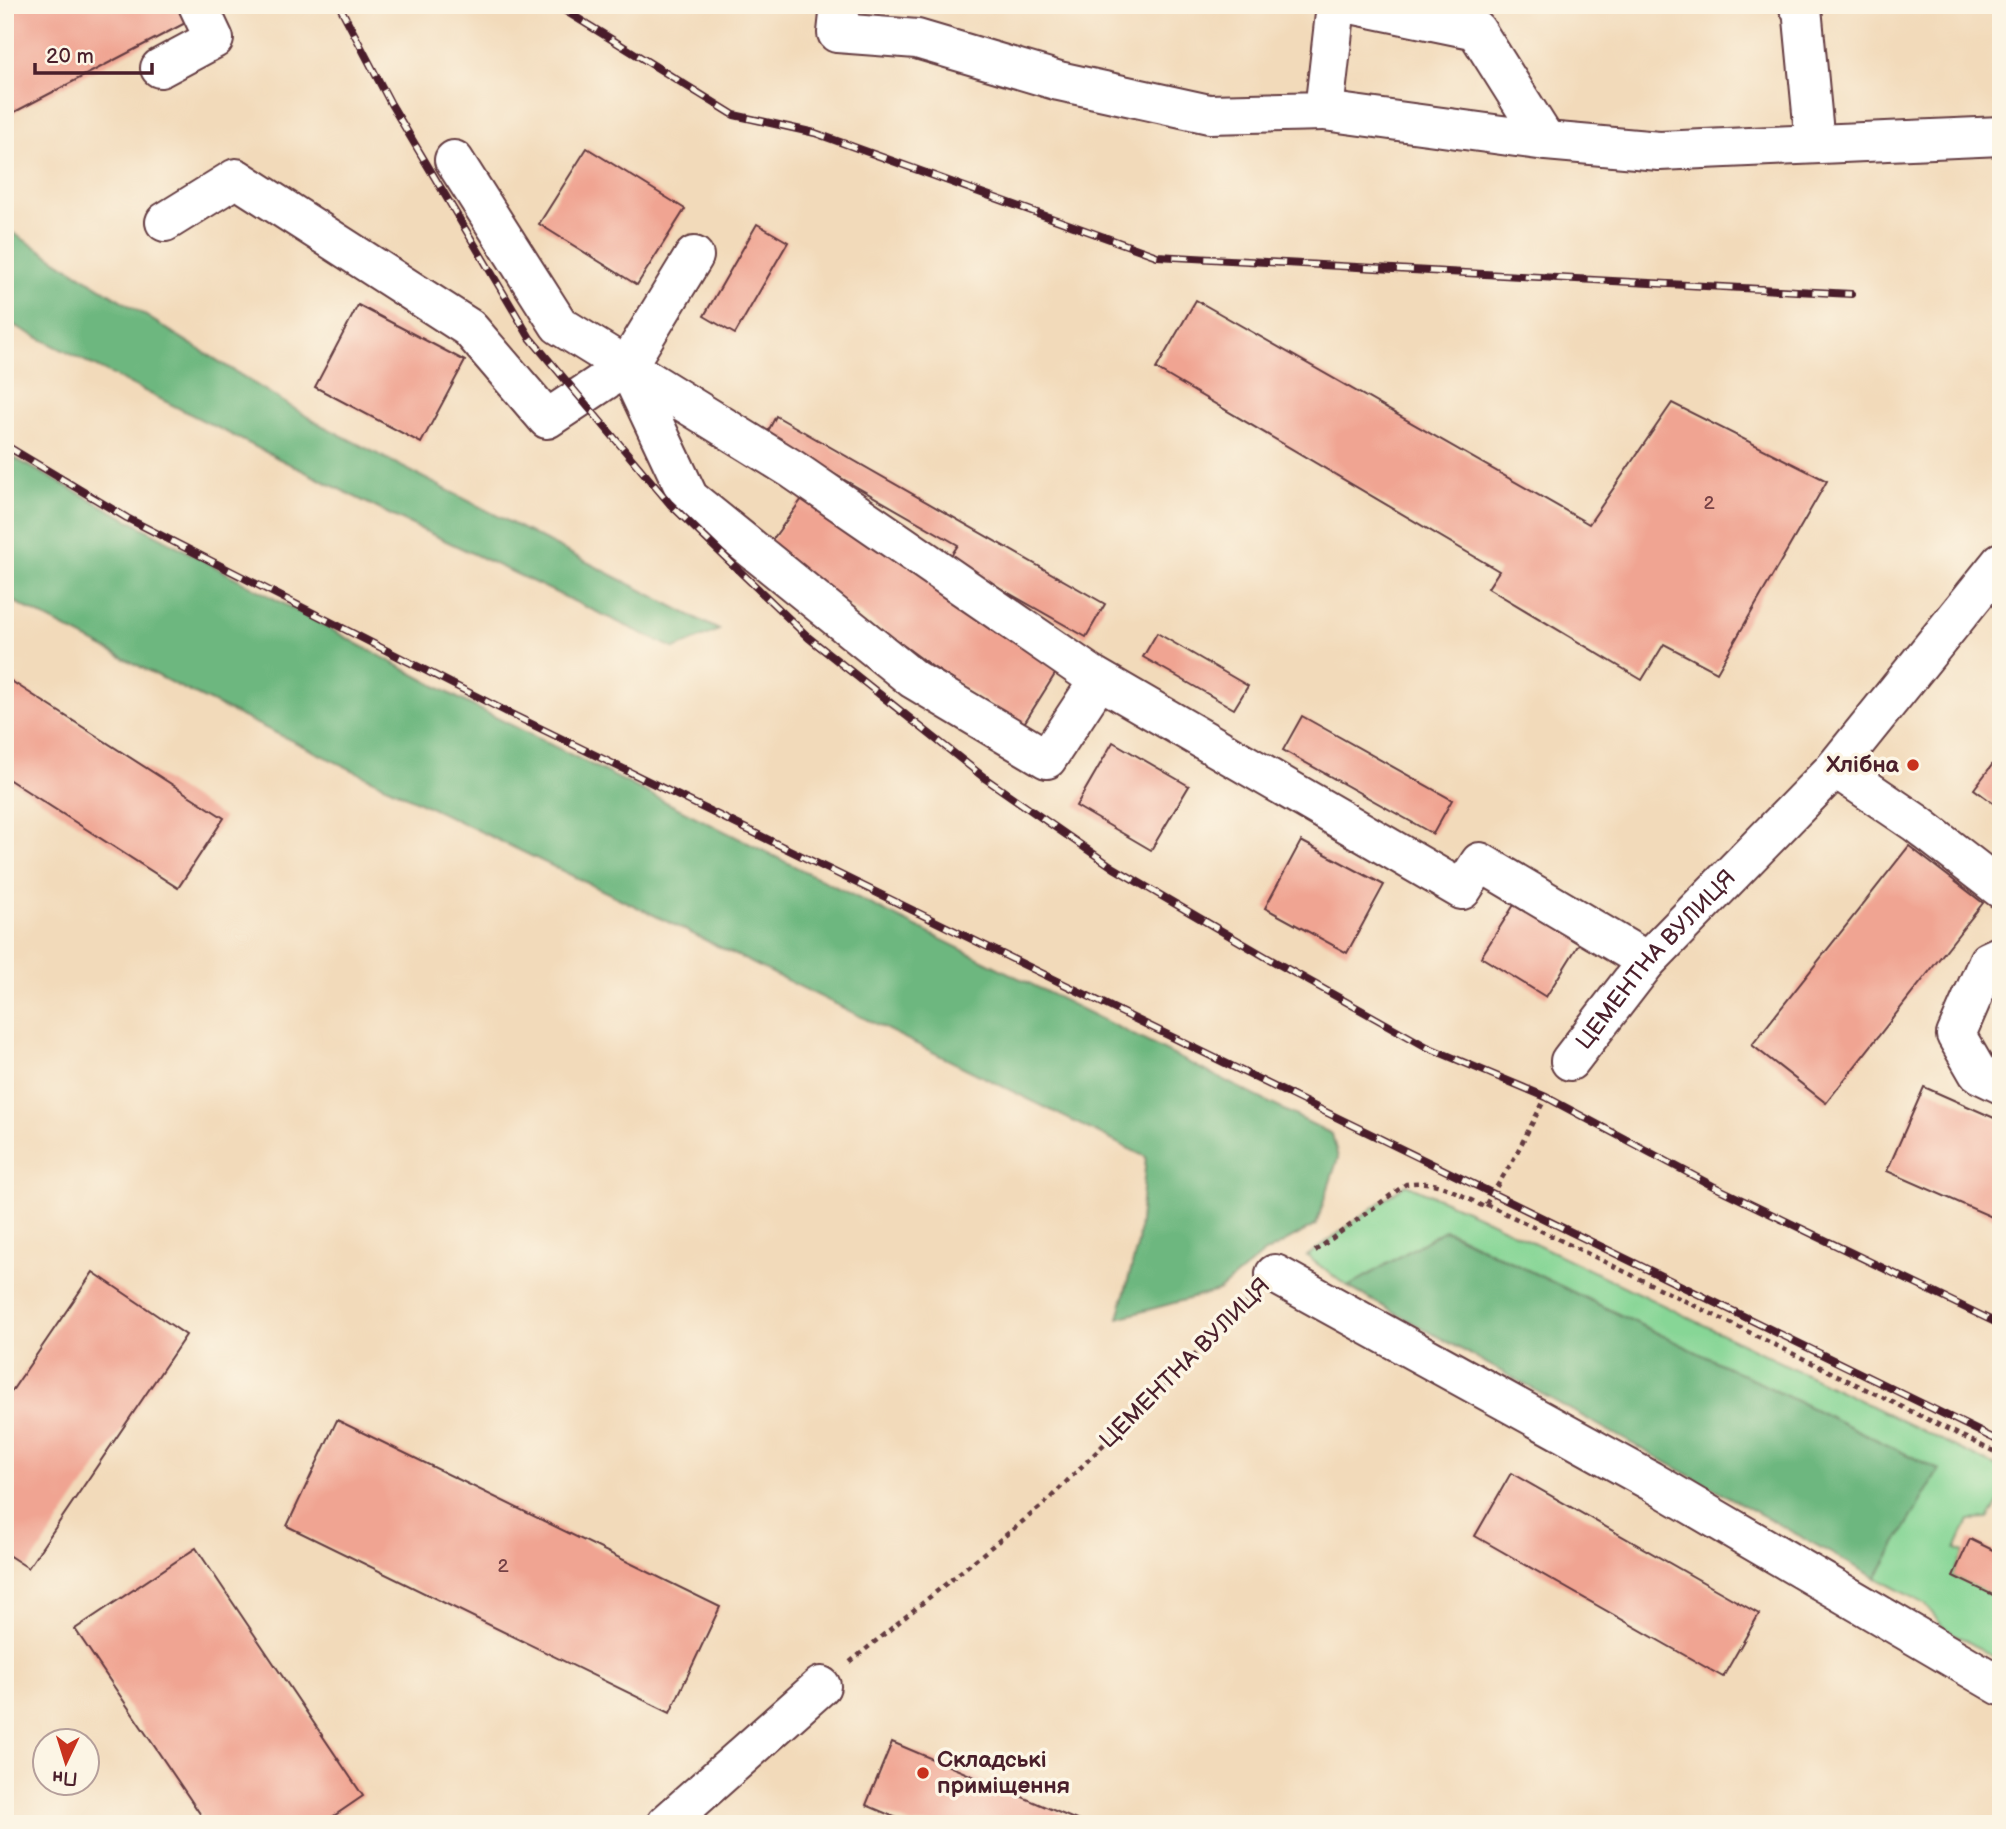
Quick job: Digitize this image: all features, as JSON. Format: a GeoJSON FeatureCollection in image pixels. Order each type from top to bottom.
{"type":"FeatureCollection","features":[{"type":"Feature","properties":{"kind":"street"},"geometry":{"type":"LineString","coordinates":[[160,68],[214,40],[198,5]]}},
{"type":"Feature","properties":{"kind":"street"},"geometry":{"type":"LineString","coordinates":[[841,5],[837,33],[917,39],[1059,81],[1209,114],[1324,111],[1546,141],[1659,151],[2001,135]]}},
{"type":"Feature","properties":{"kind":"street"},"geometry":{"type":"LineString","coordinates":[[1324,111],[1336,5]]}},
{"type":"Feature","properties":{"kind":"street"},"geometry":{"type":"LineString","coordinates":[[1355,5],[1476,30],[1546,141]]}},
{"type":"Feature","properties":{"kind":"street"},"geometry":{"type":"LineString","coordinates":[[1801,6],[1815,144]]}},
{"type":"Feature","properties":{"kind":"street"},"geometry":{"type":"LineString","coordinates":[[454,160],[559,325],[792,469],[1099,680],[1462,890],[1480,862],[1647,961]]}},
{"type":"Feature","properties":{"kind":"street"},"geometry":{"type":"LineString","coordinates":[[165,222],[236,178],[470,328],[547,419],[627,366],[694,256]]}},
{"type":"Feature","properties":{"kind":"street"},"geometry":{"type":"LineString","coordinates":[[627,366],[689,498],[914,679],[1047,759],[1099,680]]}},
{"type":"Feature","properties":{"kind":"street","name":"ЦЕМЕНТНА ВУЛИЦЯ"},"geometry":{"type":"LineString","coordinates":[[1570,1061],[1647,961],[1835,768],[2001,562]]}},
{"type":"Feature","properties":{"kind":"street"},"geometry":{"type":"LineString","coordinates":[[1835,768],[1916,823],[2001,889]]}},
{"type":"Feature","properties":{"kind":"street"},"geometry":{"type":"LineString","coordinates":[[2001,955],[1988,961],[1956,1035],[1978,1073],[2001,1084]]}},
{"type":"Feature","properties":{"kind":"street"},"geometry":{"type":"LineString","coordinates":[[1275,1274],[1651,1481],[2001,1686]]}},
{"type":"Feature","properties":{"kind":"street"},"geometry":{"type":"LineString","coordinates":[[666,1824],[821,1685]]}},
{"type":"Feature","properties":{"kind":"path","name":"ЦЕМЕНТНА ВУЛИЦЯ"},"geometry":{"type":"LineString","coordinates":[[821,1685],[1044,1504],[1275,1274],[1307,1256],[1406,1184],[1422,1181],[1447,1187],[1484,1207],[1507,1171],[1546,1097],[1570,1061]]}},
{"type":"Feature","properties":{"kind":"path"},"geometry":{"type":"LineString","coordinates":[[1486,1204],[2001,1455]]}},
{"type":"Feature","properties":{"kind":"green space"},"geometry":{"type":"Polygon","coordinates":[[[5,228],[319,424],[719,630],[675,649],[389,514],[5,321],[5,228]]]}},
{"type":"Feature","properties":{"kind":"green space"},"geometry":{"type":"Polygon","coordinates":[[[5,453],[467,703],[1332,1134],[1338,1158],[1316,1225],[1263,1254],[1218,1291],[1118,1318],[1138,1243],[1146,1157],[687,931],[176,685],[5,597],[5,453]]]}},
{"type":"Feature","properties":{"kind":"green space"},"geometry":{"type":"Polygon","coordinates":[[[1406,1184],[1479,1216],[2001,1469],[2001,1498],[1988,1519],[1969,1520],[1956,1549],[1964,1552],[1953,1576],[1997,1596],[2001,1589],[2001,1661],[1943,1627],[1925,1604],[1876,1578],[1938,1470],[1446,1230],[1348,1287],[1307,1256],[1406,1184]]]}},
{"type":"Feature","properties":{"kind":"green space"},"geometry":{"type":"Polygon","coordinates":[[[1445,1230],[1939,1470],[1876,1578],[1348,1287],[1445,1230]]]}},
{"type":"Feature","properties":{"kind":"building"},"geometry":{"type":"Polygon","coordinates":[[[5,5],[185,5],[193,19],[5,117],[5,5]]]}},
{"type":"Feature","properties":{"kind":"building"},"geometry":{"type":"Polygon","coordinates":[[[587,148],[685,209],[637,285],[539,224],[587,148]]]}},
{"type":"Feature","properties":{"kind":"building"},"geometry":{"type":"Polygon","coordinates":[[[757,224],[788,242],[735,334],[704,316],[757,224]]]}},
{"type":"Feature","properties":{"kind":"building"},"geometry":{"type":"Polygon","coordinates":[[[1196,300],[1589,524],[1672,403],[1827,481],[1717,672],[1664,644],[1642,680],[1488,588],[1499,571],[1156,369],[1196,300]]]}},
{"type":"Feature","properties":{"kind":"building"},"geometry":{"type":"Polygon","coordinates":[[[358,305],[465,361],[421,443],[315,387],[358,305]]]}},
{"type":"Feature","properties":{"kind":"building"},"geometry":{"type":"Polygon","coordinates":[[[776,416],[1105,604],[1086,637],[949,559],[958,545],[766,435],[776,416]]]}},
{"type":"Feature","properties":{"kind":"building"},"geometry":{"type":"Polygon","coordinates":[[[807,492],[1057,671],[1023,725],[933,667],[768,546],[807,492]]]}},
{"type":"Feature","properties":{"kind":"building"},"geometry":{"type":"Polygon","coordinates":[[[1157,633],[1248,686],[1234,709],[1143,657],[1157,633]]]}},
{"type":"Feature","properties":{"kind":"building"},"geometry":{"type":"Polygon","coordinates":[[[5,677],[224,818],[178,888],[5,777],[5,677]]]}},
{"type":"Feature","properties":{"kind":"building"},"geometry":{"type":"Polygon","coordinates":[[[1302,716],[1452,800],[1433,834],[1283,750],[1302,716]]]}},
{"type":"Feature","properties":{"kind":"building"},"geometry":{"type":"Polygon","coordinates":[[[1113,742],[1189,786],[1151,850],[1076,806],[1113,742]]]}},
{"type":"Feature","properties":{"kind":"building"},"geometry":{"type":"Polygon","coordinates":[[[2001,753],[2001,809],[1974,789],[2001,753]]]}},
{"type":"Feature","properties":{"kind":"building"},"geometry":{"type":"Polygon","coordinates":[[[1301,841],[1384,885],[1347,953],[1265,908],[1301,841]]]}},
{"type":"Feature","properties":{"kind":"building"},"geometry":{"type":"Polygon","coordinates":[[[1909,846],[1983,903],[1826,1103],[1752,1045],[1909,846]]]}},
{"type":"Feature","properties":{"kind":"building"},"geometry":{"type":"Polygon","coordinates":[[[1517,900],[1582,939],[1546,997],[1481,957],[1517,900]]]}},
{"type":"Feature","properties":{"kind":"building"},"geometry":{"type":"Polygon","coordinates":[[[1924,1087],[2001,1121],[2001,1221],[1887,1171],[1924,1087]]]}},
{"type":"Feature","properties":{"kind":"building"},"geometry":{"type":"Polygon","coordinates":[[[93,1272],[186,1335],[28,1568],[5,1553],[5,1401],[93,1272]]]}},
{"type":"Feature","properties":{"kind":"building"},"geometry":{"type":"Polygon","coordinates":[[[337,1420],[720,1607],[670,1713],[287,1526],[337,1420]]]}},
{"type":"Feature","properties":{"kind":"building"},"geometry":{"type":"Polygon","coordinates":[[[1511,1473],[1759,1614],[1723,1677],[1475,1536],[1511,1473]]]}},
{"type":"Feature","properties":{"kind":"building"},"geometry":{"type":"Polygon","coordinates":[[[1970,1539],[2001,1554],[2001,1589],[1997,1597],[1953,1576],[1970,1539]]]}},
{"type":"Feature","properties":{"kind":"building"},"geometry":{"type":"Polygon","coordinates":[[[196,1548],[363,1796],[322,1824],[207,1824],[75,1629],[196,1548]]]}},
{"type":"Feature","properties":{"kind":"building","name":"Складські приміщення"},"geometry":{"type":"Polygon","coordinates":[[[892,1742],[1086,1824],[911,1824],[866,1805],[892,1742]]]}},
{"type":"Feature","properties":{"kind":"railway"},"geometry":{"type":"LineString","coordinates":[[339,5],[391,104],[530,338],[670,504],[809,638],[986,779],[1114,868],[1427,1047],[1546,1097],[1713,1186],[2001,1325]]}},
{"type":"Feature","properties":{"kind":"railway"},"geometry":{"type":"LineString","coordinates":[[556,5],[734,115],[815,133],[1157,256],[1851,294]]}},
{"type":"Feature","properties":{"kind":"railway"},"geometry":{"type":"LineString","coordinates":[[5,445],[127,518],[509,713],[2001,1442]]}},
{"type":"Feature","properties":{"kind":"place","name":"Хлібна"},"geometry":{"type":"Point","coordinates":[1913,765]}},
{"type":"Feature","properties":{"kind":"place","name":"Складські приміщення"},"geometry":{"type":"Point","coordinates":[923,1773]}}]}
